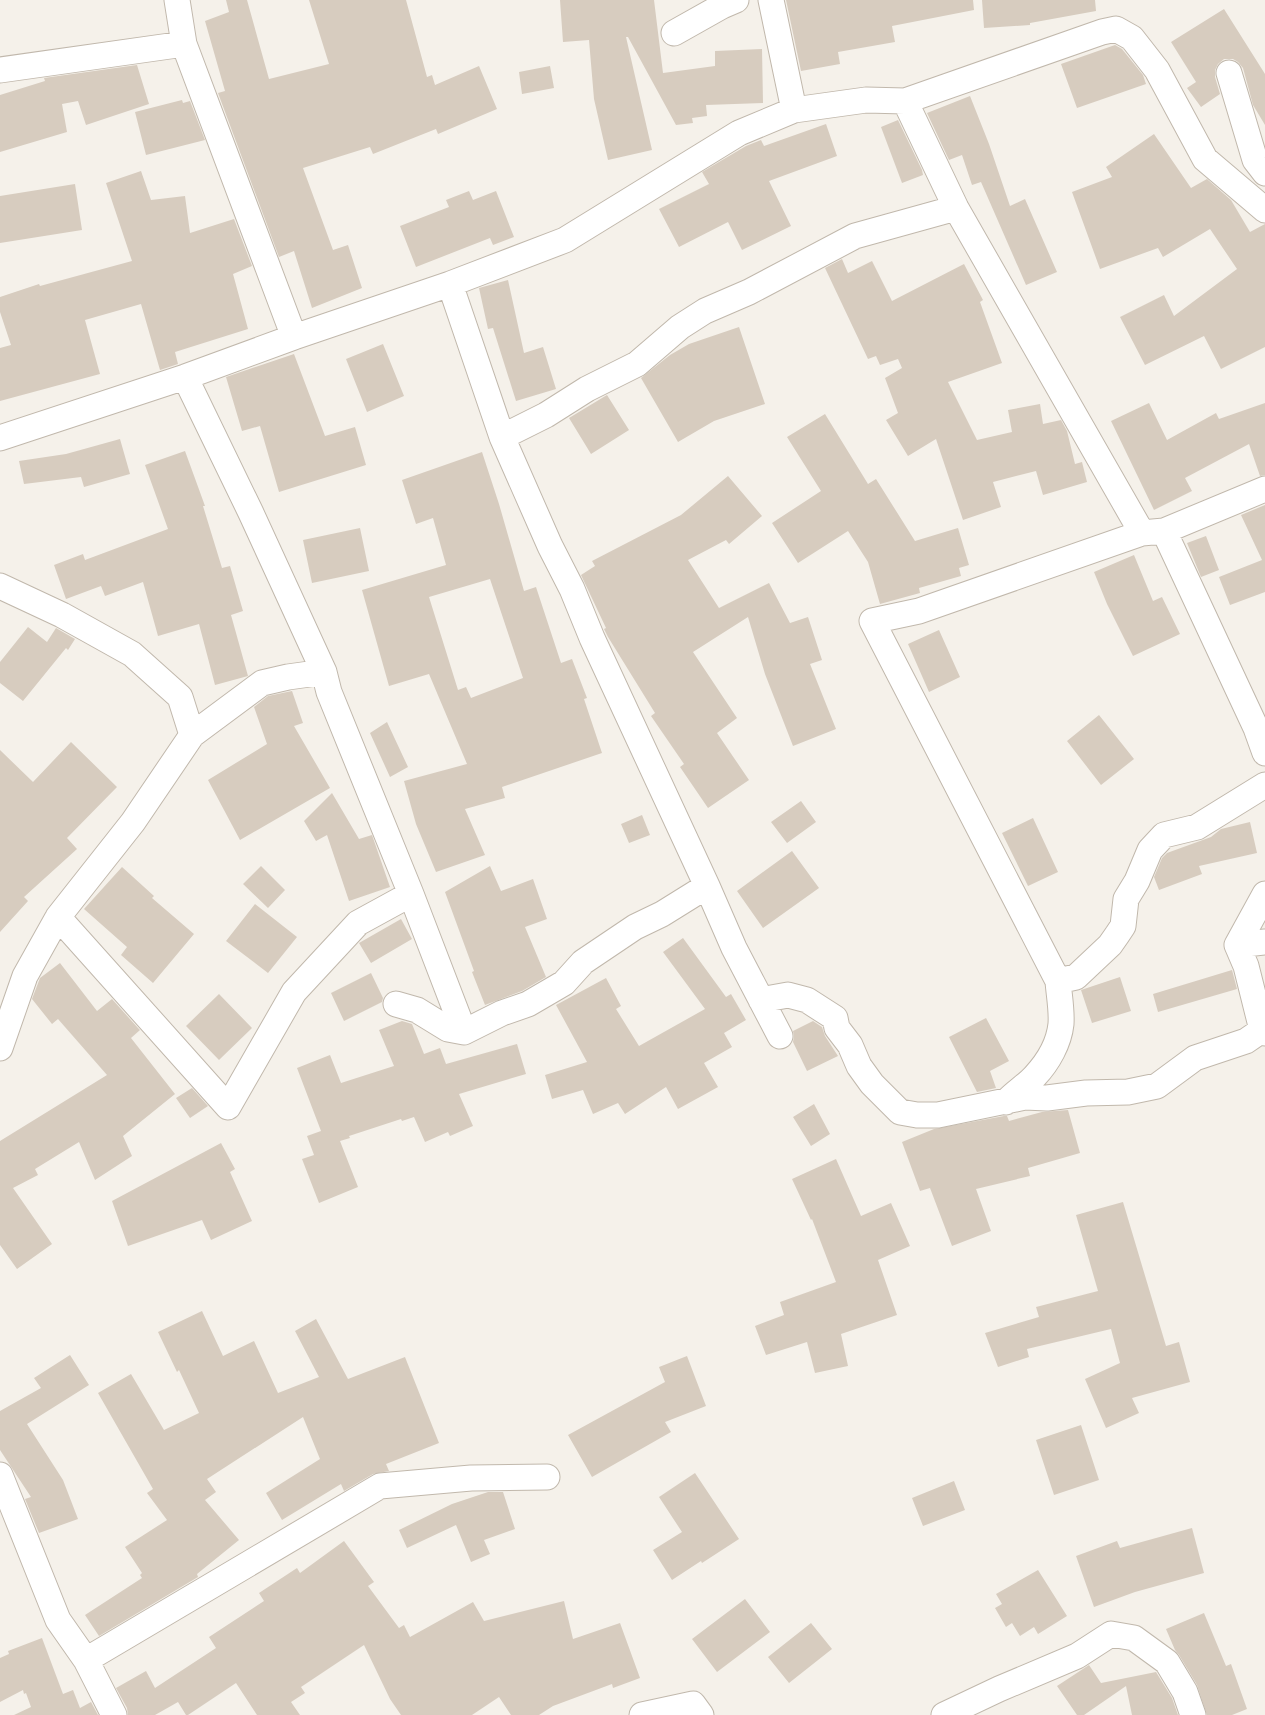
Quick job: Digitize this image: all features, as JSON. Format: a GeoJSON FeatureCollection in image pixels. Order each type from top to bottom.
{"type":"FeatureCollection","features":[{"type":"Feature","properties":{"kind":"street"},"geometry":{"type":"LineString","coordinates":[[177,0],[184,44],[294,337]]}},
{"type":"Feature","properties":{"kind":"street"},"geometry":{"type":"LineString","coordinates":[[674,33],[736,0]]}},
{"type":"Feature","properties":{"kind":"street"},"geometry":{"type":"LineString","coordinates":[[771,0],[794,110]]}},
{"type":"Feature","properties":{"kind":"street"},"geometry":{"type":"LineString","coordinates":[[0,438],[450,284],[565,240],[740,133],[794,110],[866,100],[905,101],[1102,32],[1116,29],[1132,38],[1157,70],[1205,159],[1265,210]]}},
{"type":"Feature","properties":{"kind":"street"},"geometry":{"type":"LineString","coordinates":[[0,70],[184,44]]}},
{"type":"Feature","properties":{"kind":"street"},"geometry":{"type":"LineString","coordinates":[[1229,73],[1255,160],[1265,172]]}},
{"type":"Feature","properties":{"kind":"street"},"geometry":{"type":"LineString","coordinates":[[905,101],[956,208],[1153,532],[1256,728],[1265,753]]}},
{"type":"Feature","properties":{"kind":"street"},"geometry":{"type":"LineString","coordinates":[[502,437],[546,415],[587,389],[637,364],[680,327],[704,311],[749,292],[855,236],[956,208]]}},
{"type":"Feature","properties":{"kind":"street"},"geometry":{"type":"LineString","coordinates":[[450,284],[502,437],[734,948],[780,1036]]}},
{"type":"Feature","properties":{"kind":"street"},"geometry":{"type":"LineString","coordinates":[[185,376],[251,513],[324,672],[329,692],[411,894],[464,1032]]}},
{"type":"Feature","properties":{"kind":"street"},"geometry":{"type":"LineString","coordinates":[[1006,1102],[1014,1092],[1034,1077],[1049,1059],[1055,1046],[1061,1024],[1058,981],[872,620],[919,611],[1153,532],[1265,489]]}},
{"type":"Feature","properties":{"kind":"street"},"geometry":{"type":"LineString","coordinates":[[0,586],[62,615],[132,654],[180,697],[192,735]]}},
{"type":"Feature","properties":{"kind":"street"},"geometry":{"type":"LineString","coordinates":[[0,1048],[25,976],[58,917],[133,822],[192,735],[262,684],[288,677],[324,672]]}},
{"type":"Feature","properties":{"kind":"street"},"geometry":{"type":"LineString","coordinates":[[1058,981],[1076,977],[1114,940],[1122,926],[1126,900],[1137,881],[1150,850],[1164,836],[1196,827],[1265,785]]}},
{"type":"Feature","properties":{"kind":"street"},"geometry":{"type":"LineString","coordinates":[[396,1004],[417,1010],[448,1029],[464,1032],[502,1013],[528,1004],[564,983],[583,962],[635,927],[662,914],[707,886]]}},
{"type":"Feature","properties":{"kind":"street"},"geometry":{"type":"LineString","coordinates":[[58,917],[228,1107],[294,992],[358,923],[411,894]]}},
{"type":"Feature","properties":{"kind":"street"},"geometry":{"type":"LineString","coordinates":[[1237,945],[1265,894]]}},
{"type":"Feature","properties":{"kind":"street"},"geometry":{"type":"LineString","coordinates":[[1237,945],[1265,942]]}},
{"type":"Feature","properties":{"kind":"street"},"geometry":{"type":"LineString","coordinates":[[762,1000],[788,995],[807,1000],[835,1018],[837,1028],[850,1045],[859,1066],[872,1084],[900,1112],[917,1115],[938,1115],[1025,1097],[1046,1098],[1086,1093],[1128,1092],[1157,1086],[1194,1058],[1246,1040],[1263,1031],[1246,966],[1237,945]]}},
{"type":"Feature","properties":{"kind":"street"},"geometry":{"type":"LineString","coordinates":[[0,1475],[58,1620],[86,1660],[114,1715]]}},
{"type":"Feature","properties":{"kind":"street"},"geometry":{"type":"LineString","coordinates":[[86,1660],[380,1486],[471,1478],[547,1477]]}},
{"type":"Feature","properties":{"kind":"street"},"geometry":{"type":"LineString","coordinates":[[944,1715],[1077,1656],[1111,1634],[1134,1638],[1167,1662],[1185,1692],[1193,1715]]}},
{"type":"Feature","properties":{"kind":"street"},"geometry":{"type":"LineString","coordinates":[[642,1715],[693,1704],[701,1715]]}},
{"type":"Feature","properties":{"kind":"building"},"geometry":{"type":"Polygon","coordinates":[[[226,0],[247,0],[269,79],[329,64],[309,0],[406,0],[427,77],[432,75],[435,85],[479,66],[497,109],[438,134],[436,129],[373,154],[370,147],[303,168],[333,250],[348,245],[362,288],[312,308],[294,251],[279,257],[218,93],[225,91],[205,21],[229,12],[226,0]]]}},
{"type":"Feature","properties":{"kind":"building"},"geometry":{"type":"Polygon","coordinates":[[[560,0],[654,0],[663,73],[715,66],[715,51],[762,49],[763,103],[706,105],[707,116],[692,118],[693,123],[676,125],[628,37],[626,37],[652,150],[608,160],[594,99],[589,40],[563,42],[560,0]]]}},
{"type":"Feature","properties":{"kind":"building"},"geometry":{"type":"Polygon","coordinates":[[[786,0],[973,0],[974,10],[892,26],[895,42],[838,52],[840,64],[801,71],[786,0]]]}},
{"type":"Feature","properties":{"kind":"building"},"geometry":{"type":"Polygon","coordinates":[[[982,0],[1095,0],[1096,11],[1030,23],[1030,25],[984,28],[982,0]]]}},
{"type":"Feature","properties":{"kind":"building"},"geometry":{"type":"Polygon","coordinates":[[[1224,9],[1265,74],[1265,125],[1253,105],[1243,68],[1233,59],[1224,59],[1218,64],[1215,70],[1215,77],[1220,94],[1201,107],[1187,88],[1196,82],[1171,42],[1224,9]]]}},
{"type":"Feature","properties":{"kind":"building"},"geometry":{"type":"Polygon","coordinates":[[[1115,45],[1122,49],[1143,75],[1146,84],[1077,108],[1061,64],[1115,45]]]}},
{"type":"Feature","properties":{"kind":"building"},"geometry":{"type":"Polygon","coordinates":[[[137,65],[149,104],[86,125],[78,101],[62,104],[67,132],[0,152],[0,95],[45,81],[44,78],[137,65]]]}},
{"type":"Feature","properties":{"kind":"building"},"geometry":{"type":"Polygon","coordinates":[[[550,66],[554,88],[522,94],[519,72],[550,66]]]}},
{"type":"Feature","properties":{"kind":"building"},"geometry":{"type":"Polygon","coordinates":[[[970,96],[1010,206],[1025,199],[1057,272],[1026,285],[981,182],[972,185],[962,155],[949,160],[927,113],[970,96]]]}},
{"type":"Feature","properties":{"kind":"building"},"geometry":{"type":"Polygon","coordinates":[[[182,100],[183,103],[190,101],[205,140],[146,155],[135,112],[182,100]]]}},
{"type":"Feature","properties":{"kind":"building"},"geometry":{"type":"Polygon","coordinates":[[[898,120],[923,175],[902,183],[881,127],[898,120]]]}},
{"type":"Feature","properties":{"kind":"building"},"geometry":{"type":"Polygon","coordinates":[[[826,124],[837,156],[769,181],[791,226],[742,250],[728,222],[679,247],[659,209],[709,184],[702,172],[746,146],[761,140],[764,146],[826,124]]]}},
{"type":"Feature","properties":{"kind":"building"},"geometry":{"type":"Polygon","coordinates":[[[1154,134],[1191,188],[1207,179],[1231,200],[1250,232],[1265,224],[1265,347],[1221,369],[1204,336],[1145,365],[1120,317],[1164,295],[1174,316],[1237,269],[1210,229],[1163,257],[1158,248],[1100,269],[1072,192],[1112,177],[1106,167],[1154,134]]]}},
{"type":"Feature","properties":{"kind":"building"},"geometry":{"type":"Polygon","coordinates":[[[141,171],[151,200],[185,196],[190,233],[234,219],[252,266],[233,274],[248,329],[175,352],[178,364],[160,370],[141,304],[85,320],[100,374],[0,401],[0,348],[11,345],[0,312],[0,297],[39,284],[40,286],[132,261],[106,183],[141,171]]]}},
{"type":"Feature","properties":{"kind":"building"},"geometry":{"type":"Polygon","coordinates":[[[75,184],[82,230],[0,243],[0,196],[75,184]]]}},
{"type":"Feature","properties":{"kind":"building"},"geometry":{"type":"Polygon","coordinates":[[[469,191],[473,200],[496,191],[514,237],[493,245],[490,238],[416,267],[400,226],[449,207],[446,200],[469,191]]]}},
{"type":"Feature","properties":{"kind":"building"},"geometry":{"type":"Polygon","coordinates":[[[842,259],[848,273],[872,261],[892,301],[964,264],[983,300],[980,302],[1002,363],[948,382],[977,440],[1012,432],[1008,410],[1040,404],[1043,424],[1061,420],[1067,431],[1075,464],[1082,462],[1087,482],[1043,495],[1036,471],[993,482],[1001,507],[963,520],[936,439],[908,456],[886,420],[898,413],[885,378],[902,368],[898,359],[880,365],[876,356],[868,359],[825,268],[842,259]]]}},
{"type":"Feature","properties":{"kind":"building"},"geometry":{"type":"Polygon","coordinates":[[[508,280],[524,353],[543,347],[556,389],[516,401],[493,328],[488,329],[479,288],[508,280]]]}},
{"type":"Feature","properties":{"kind":"building"},"geometry":{"type":"Polygon","coordinates":[[[739,327],[765,404],[714,421],[678,442],[641,378],[670,355],[689,344],[739,327]]]}},
{"type":"Feature","properties":{"kind":"building"},"geometry":{"type":"Polygon","coordinates":[[[383,344],[404,396],[367,412],[346,359],[383,344]]]}},
{"type":"Feature","properties":{"kind":"building"},"geometry":{"type":"Polygon","coordinates":[[[294,354],[325,436],[355,427],[366,465],[279,492],[260,426],[242,431],[226,377],[294,354]]]}},
{"type":"Feature","properties":{"kind":"building"},"geometry":{"type":"Polygon","coordinates":[[[607,395],[629,430],[591,454],[569,418],[607,395]]]}},
{"type":"Feature","properties":{"kind":"building"},"geometry":{"type":"Polygon","coordinates":[[[1149,403],[1167,440],[1216,413],[1219,419],[1265,403],[1265,475],[1260,476],[1249,444],[1185,478],[1192,491],[1154,510],[1111,421],[1149,403]]]}},
{"type":"Feature","properties":{"kind":"building"},"geometry":{"type":"Polygon","coordinates":[[[825,414],[868,484],[876,479],[915,541],[958,528],[969,565],[959,568],[961,576],[919,588],[920,593],[880,604],[868,562],[848,531],[798,563],[772,523],[821,491],[787,437],[825,414]]]}},
{"type":"Feature","properties":{"kind":"building"},"geometry":{"type":"Polygon","coordinates":[[[120,439],[130,474],[84,487],[81,477],[24,484],[19,461],[66,454],[120,439]]]}},
{"type":"Feature","properties":{"kind":"building"},"geometry":{"type":"Polygon","coordinates":[[[185,451],[205,506],[203,506],[222,568],[230,566],[243,611],[231,615],[248,676],[215,685],[199,624],[158,636],[143,582],[105,596],[101,586],[66,599],[54,565],[83,554],[85,560],[168,529],[145,465],[185,451]]]}},
{"type":"Feature","properties":{"kind":"building"},"geometry":{"type":"Polygon","coordinates":[[[482,452],[524,591],[536,587],[561,663],[572,659],[587,698],[584,699],[602,753],[502,787],[505,798],[465,809],[485,855],[436,872],[416,824],[404,781],[467,764],[429,674],[389,686],[362,590],[446,565],[433,518],[416,524],[402,480],[482,452]],[[490,579],[429,597],[458,690],[466,687],[471,698],[523,678],[490,579]]]}},
{"type":"Feature","properties":{"kind":"building"},"geometry":{"type":"Polygon","coordinates":[[[728,476],[762,516],[729,544],[726,540],[688,560],[719,608],[769,583],[790,623],[808,617],[822,660],[810,664],[836,729],[793,746],[765,674],[748,617],[693,652],[737,718],[717,733],[749,780],[708,808],[680,767],[684,764],[651,716],[655,713],[608,637],[604,629],[606,628],[581,575],[595,566],[592,561],[681,515],[728,476]]]}},
{"type":"Feature","properties":{"kind":"building"},"geometry":{"type":"Polygon","coordinates":[[[1265,505],[1265,592],[1230,605],[1219,577],[1262,560],[1241,515],[1265,505]]]}},
{"type":"Feature","properties":{"kind":"building"},"geometry":{"type":"Polygon","coordinates":[[[360,528],[369,571],[312,583],[303,540],[360,528]]]}},
{"type":"Feature","properties":{"kind":"building"},"geometry":{"type":"Polygon","coordinates":[[[1206,536],[1219,570],[1201,577],[1187,543],[1206,536]]]}},
{"type":"Feature","properties":{"kind":"building"},"geometry":{"type":"Polygon","coordinates":[[[1134,555],[1153,601],[1162,597],[1180,634],[1133,656],[1107,604],[1094,572],[1134,555]]]}},
{"type":"Feature","properties":{"kind":"building"},"geometry":{"type":"Polygon","coordinates":[[[28,627],[47,642],[56,628],[75,639],[68,650],[66,648],[23,701],[0,683],[0,662],[28,627]]]}},
{"type":"Feature","properties":{"kind":"building"},"geometry":{"type":"Polygon","coordinates":[[[939,630],[960,677],[929,692],[908,644],[939,630]]]}},
{"type":"Feature","properties":{"kind":"building"},"geometry":{"type":"Polygon","coordinates":[[[292,691],[303,723],[294,726],[330,788],[240,840],[208,780],[267,744],[254,707],[268,696],[292,691]]]}},
{"type":"Feature","properties":{"kind":"building"},"geometry":{"type":"Polygon","coordinates":[[[1099,715],[1134,759],[1101,785],[1067,741],[1099,715]]]}},
{"type":"Feature","properties":{"kind":"building"},"geometry":{"type":"Polygon","coordinates":[[[387,722],[408,767],[390,777],[370,733],[387,722]]]}},
{"type":"Feature","properties":{"kind":"building"},"geometry":{"type":"Polygon","coordinates":[[[71,742],[117,787],[67,838],[77,849],[24,897],[28,901],[0,932],[0,750],[33,782],[71,742]]]}},
{"type":"Feature","properties":{"kind":"building"},"geometry":{"type":"Polygon","coordinates":[[[332,793],[359,839],[372,835],[390,887],[349,901],[327,835],[316,841],[304,821],[332,793]]]}},
{"type":"Feature","properties":{"kind":"building"},"geometry":{"type":"Polygon","coordinates":[[[801,801],[816,822],[787,843],[771,822],[801,801]]]}},
{"type":"Feature","properties":{"kind":"building"},"geometry":{"type":"Polygon","coordinates":[[[642,815],[650,835],[629,843],[621,824],[642,815]]]}},
{"type":"Feature","properties":{"kind":"building"},"geometry":{"type":"Polygon","coordinates":[[[1033,818],[1058,872],[1028,886],[1002,833],[1033,818]]]}},
{"type":"Feature","properties":{"kind":"building"},"geometry":{"type":"Polygon","coordinates":[[[1250,822],[1257,853],[1199,866],[1202,874],[1159,890],[1154,877],[1162,858],[1167,853],[1211,837],[1221,829],[1250,822]]]}},
{"type":"Feature","properties":{"kind":"building"},"geometry":{"type":"Polygon","coordinates":[[[792,851],[819,888],[763,928],[737,891],[792,851]]]}},
{"type":"Feature","properties":{"kind":"building"},"geometry":{"type":"Polygon","coordinates":[[[261,866],[285,890],[268,908],[243,884],[261,866]]]}},
{"type":"Feature","properties":{"kind":"building"},"geometry":{"type":"Polygon","coordinates":[[[490,866],[501,891],[533,879],[547,919],[525,927],[546,977],[522,991],[485,1005],[445,892],[490,866]]]}},
{"type":"Feature","properties":{"kind":"building"},"geometry":{"type":"Polygon","coordinates":[[[122,867],[154,896],[152,898],[194,934],[153,983],[121,955],[127,947],[84,909],[122,867]]]}},
{"type":"Feature","properties":{"kind":"building"},"geometry":{"type":"Polygon","coordinates":[[[255,904],[297,937],[268,973],[226,941],[255,904]]]}},
{"type":"Feature","properties":{"kind":"building"},"geometry":{"type":"Polygon","coordinates":[[[401,919],[412,939],[371,963],[359,943],[401,919]]]}},
{"type":"Feature","properties":{"kind":"building"},"geometry":{"type":"Polygon","coordinates":[[[683,938],[726,997],[731,994],[746,1020],[724,1033],[732,1047],[704,1063],[718,1087],[678,1109],[666,1087],[625,1114],[618,1103],[593,1114],[583,1090],[552,1099],[545,1075],[587,1062],[556,1005],[606,978],[621,1006],[616,1009],[639,1046],[705,1009],[663,952],[683,938]]]}},
{"type":"Feature","properties":{"kind":"building"},"geometry":{"type":"Polygon","coordinates":[[[60,963],[97,1011],[112,999],[140,1030],[131,1038],[175,1094],[123,1136],[132,1156],[95,1180],[79,1142],[35,1169],[38,1175],[13,1188],[52,1244],[17,1269],[0,1245],[0,1141],[107,1075],[58,1019],[52,1024],[32,999],[40,978],[60,963]]]}},
{"type":"Feature","properties":{"kind":"building"},"geometry":{"type":"Polygon","coordinates":[[[1232,970],[1237,989],[1158,1012],[1153,994],[1232,970]]]}},
{"type":"Feature","properties":{"kind":"building"},"geometry":{"type":"Polygon","coordinates":[[[371,973],[383,998],[382,1002],[344,1021],[331,993],[371,973]]]}},
{"type":"Feature","properties":{"kind":"building"},"geometry":{"type":"Polygon","coordinates":[[[1120,977],[1131,1011],[1092,1023],[1081,990],[1120,977]]]}},
{"type":"Feature","properties":{"kind":"building"},"geometry":{"type":"Polygon","coordinates":[[[219,994],[252,1028],[219,1060],[186,1026],[219,994]]]}},
{"type":"Feature","properties":{"kind":"building"},"geometry":{"type":"Polygon","coordinates":[[[986,1018],[1009,1061],[990,1071],[996,1088],[977,1092],[949,1037],[986,1018]]]}},
{"type":"Feature","properties":{"kind":"building"},"geometry":{"type":"Polygon","coordinates":[[[402,1021],[412,1024],[424,1054],[440,1048],[446,1064],[517,1044],[526,1074],[459,1094],[473,1126],[450,1136],[448,1132],[425,1142],[414,1117],[402,1121],[401,1119],[349,1136],[350,1138],[340,1141],[358,1187],[319,1203],[302,1159],[314,1155],[307,1136],[321,1131],[297,1068],[330,1055],[341,1083],[394,1066],[379,1030],[402,1021]]]}},
{"type":"Feature","properties":{"kind":"building"},"geometry":{"type":"Polygon","coordinates":[[[813,1021],[822,1027],[825,1036],[838,1056],[807,1071],[793,1042],[793,1031],[813,1021]]]}},
{"type":"Feature","properties":{"kind":"building"},"geometry":{"type":"Polygon","coordinates":[[[192,1088],[208,1106],[190,1118],[176,1098],[192,1088]]]}},
{"type":"Feature","properties":{"kind":"building"},"geometry":{"type":"Polygon","coordinates":[[[814,1104],[830,1134],[811,1146],[793,1117],[814,1104]]]}},
{"type":"Feature","properties":{"kind":"building"},"geometry":{"type":"Polygon","coordinates":[[[1068,1110],[1080,1153],[1028,1168],[1030,1176],[976,1189],[991,1231],[952,1246],[930,1188],[920,1191],[902,1142],[934,1129],[1004,1116],[1007,1116],[1009,1121],[1042,1112],[1068,1110]]]}},
{"type":"Feature","properties":{"kind":"building"},"geometry":{"type":"Polygon","coordinates":[[[221,1143],[235,1169],[230,1172],[252,1221],[211,1240],[202,1220],[128,1246],[112,1201],[221,1143]]]}},
{"type":"Feature","properties":{"kind":"building"},"geometry":{"type":"Polygon","coordinates":[[[836,1159],[861,1216],[891,1203],[910,1246],[878,1260],[897,1315],[841,1334],[848,1366],[815,1373],[807,1342],[766,1355],[755,1326],[784,1315],[780,1302],[836,1282],[812,1219],[792,1179],[836,1159]]]}},
{"type":"Feature","properties":{"kind":"building"},"geometry":{"type":"Polygon","coordinates":[[[1123,1202],[1166,1346],[1179,1342],[1190,1382],[1132,1398],[1139,1413],[1106,1428],[1085,1379],[1120,1363],[1111,1329],[1027,1349],[1029,1357],[998,1367],[985,1333],[1039,1317],[1036,1307],[1098,1291],[1076,1215],[1123,1202]]]}},
{"type":"Feature","properties":{"kind":"building"},"geometry":{"type":"Polygon","coordinates":[[[202,1311],[223,1356],[254,1341],[278,1393],[319,1377],[295,1331],[316,1319],[348,1379],[405,1357],[439,1443],[386,1464],[389,1471],[373,1474],[344,1491],[341,1484],[282,1520],[266,1493],[320,1459],[303,1417],[207,1479],[216,1492],[205,1500],[239,1540],[197,1574],[198,1577],[99,1636],[85,1615],[142,1578],[140,1575],[142,1573],[125,1547],[167,1520],[147,1493],[153,1489],[98,1393],[131,1374],[164,1430],[199,1413],[179,1370],[177,1372],[158,1332],[202,1311]]]}},
{"type":"Feature","properties":{"kind":"building"},"geometry":{"type":"Polygon","coordinates":[[[70,1355],[89,1385],[27,1424],[63,1480],[78,1519],[39,1533],[25,1499],[31,1497],[0,1450],[0,1411],[41,1388],[34,1378],[70,1355]]]}},
{"type":"Feature","properties":{"kind":"building"},"geometry":{"type":"Polygon","coordinates":[[[687,1356],[706,1406],[665,1422],[671,1432],[592,1477],[568,1435],[665,1382],[659,1367],[687,1356]]]}},
{"type":"Feature","properties":{"kind":"building"},"geometry":{"type":"Polygon","coordinates":[[[1081,1425],[1099,1480],[1054,1495],[1036,1440],[1081,1425]]]}},
{"type":"Feature","properties":{"kind":"building"},"geometry":{"type":"Polygon","coordinates":[[[695,1473],[739,1539],[672,1580],[653,1550],[682,1532],[659,1497],[695,1473]]]}},
{"type":"Feature","properties":{"kind":"building"},"geometry":{"type":"Polygon","coordinates":[[[954,1481],[965,1510],[923,1526],[912,1498],[954,1481]]]}},
{"type":"Feature","properties":{"kind":"building"},"geometry":{"type":"Polygon","coordinates":[[[488,1492],[503,1492],[515,1529],[484,1540],[490,1554],[471,1562],[456,1525],[407,1548],[399,1530],[452,1504],[488,1492]]]}},
{"type":"Feature","properties":{"kind":"building"},"geometry":{"type":"Polygon","coordinates":[[[1192,1528],[1204,1573],[1135,1592],[1094,1607],[1076,1556],[1117,1541],[1120,1548],[1192,1528]]]}},
{"type":"Feature","properties":{"kind":"building"},"geometry":{"type":"Polygon","coordinates":[[[344,1541],[374,1582],[368,1586],[399,1628],[404,1625],[410,1637],[473,1602],[484,1621],[564,1601],[573,1639],[620,1623],[640,1678],[613,1688],[612,1684],[553,1706],[539,1715],[511,1715],[499,1697],[472,1715],[401,1715],[390,1699],[364,1645],[301,1687],[305,1693],[291,1702],[300,1715],[257,1715],[236,1683],[188,1715],[186,1715],[178,1702],[155,1715],[128,1715],[127,1708],[116,1688],[146,1671],[155,1688],[216,1648],[209,1637],[264,1601],[259,1593],[297,1568],[300,1573],[344,1541]]]}},
{"type":"Feature","properties":{"kind":"building"},"geometry":{"type":"Polygon","coordinates":[[[1038,1570],[1067,1616],[1038,1634],[1034,1627],[1020,1636],[1012,1623],[1006,1627],[995,1608],[1002,1604],[996,1594],[1038,1570]]]}},
{"type":"Feature","properties":{"kind":"building"},"geometry":{"type":"Polygon","coordinates":[[[745,1599],[770,1632],[717,1672],[692,1639],[745,1599]]]}},
{"type":"Feature","properties":{"kind":"building"},"geometry":{"type":"Polygon","coordinates":[[[1204,1613],[1226,1666],[1231,1664],[1247,1709],[1232,1715],[1207,1715],[1197,1685],[1175,1650],[1166,1629],[1204,1613]]]}},
{"type":"Feature","properties":{"kind":"building"},"geometry":{"type":"Polygon","coordinates":[[[811,1623],[832,1649],[789,1683],[768,1657],[811,1623]]]}},
{"type":"Feature","properties":{"kind":"building"},"geometry":{"type":"Polygon","coordinates":[[[42,1638],[63,1694],[73,1690],[80,1708],[91,1702],[98,1715],[14,1715],[31,1707],[23,1690],[0,1702],[0,1658],[9,1654],[8,1651],[42,1638]]]}},
{"type":"Feature","properties":{"kind":"building"},"geometry":{"type":"Polygon","coordinates":[[[1089,1665],[1101,1683],[1156,1672],[1172,1698],[1178,1715],[1132,1715],[1126,1686],[1084,1715],[1077,1715],[1057,1686],[1089,1665]]]}}]}
